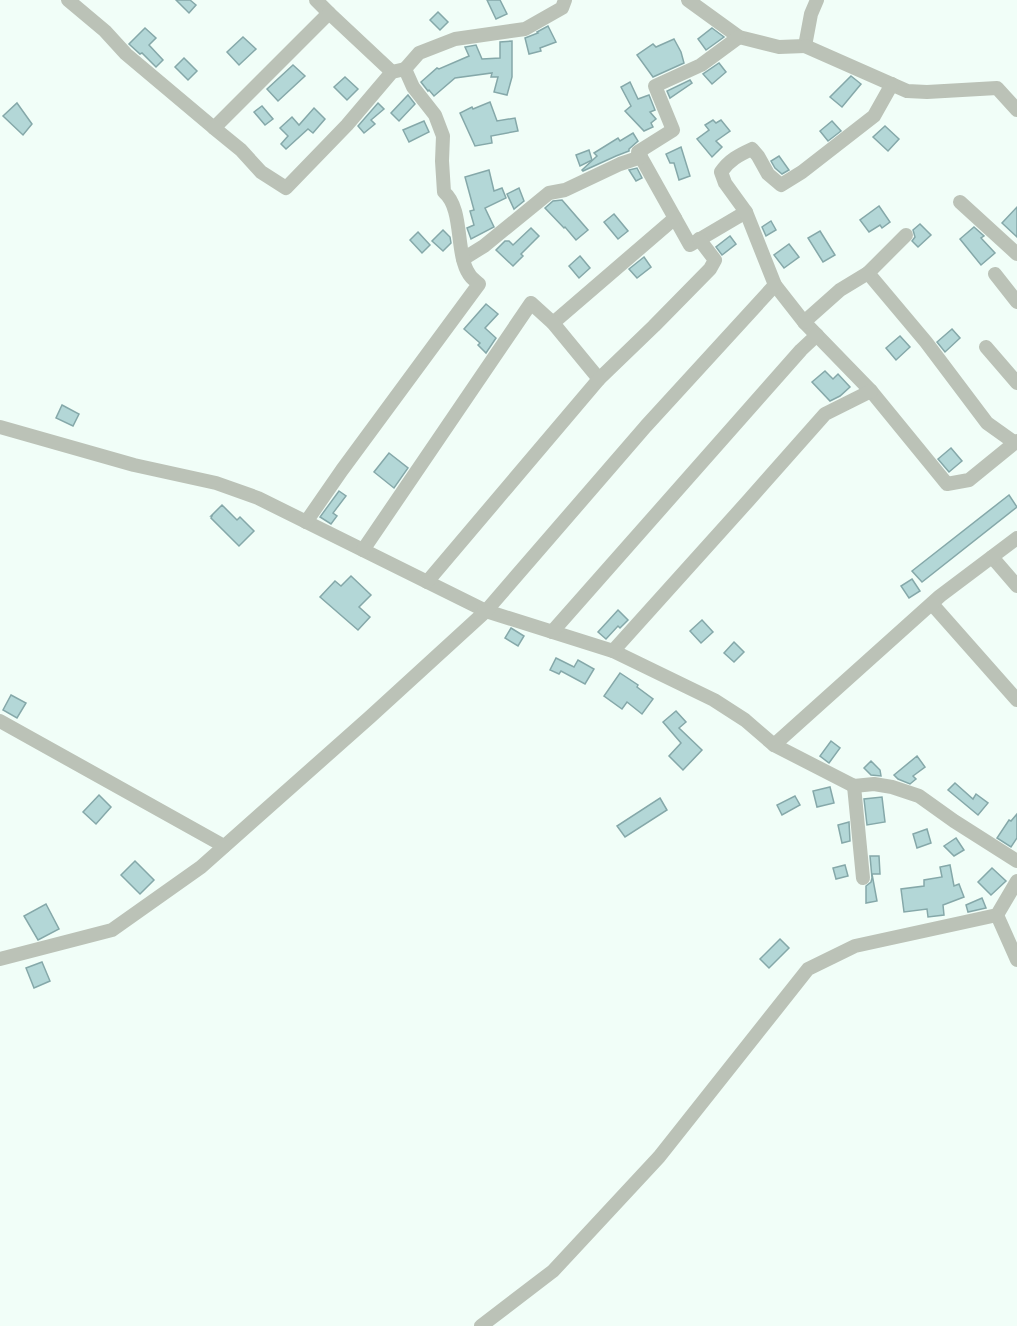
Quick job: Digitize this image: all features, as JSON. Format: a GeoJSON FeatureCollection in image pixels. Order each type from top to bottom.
{"type":"FeatureCollection","features":[{"type":"Feature","properties":{"kind":"street"},"geometry":{"type":"LineString","coordinates":[[68,0],[105,31],[126,54],[241,150],[261,172],[286,188],[398,70],[419,53],[455,39],[525,29],[562,8],[565,0]]}},
{"type":"Feature","properties":{"kind":"street"},"geometry":{"type":"LineString","coordinates":[[306,522],[479,284],[469,274],[463,259],[454,207],[450,197],[444,192],[443,136],[435,116],[398,70],[316,0]]}},
{"type":"Feature","properties":{"kind":"street"},"geometry":{"type":"LineString","coordinates":[[688,0],[739,37],[779,47],[806,46],[907,91],[997,88],[1017,110]]}},
{"type":"Feature","properties":{"kind":"street"},"geometry":{"type":"LineString","coordinates":[[806,46],[811,14],[817,0]]}},
{"type":"Feature","properties":{"kind":"street"},"geometry":{"type":"LineString","coordinates":[[214,128],[329,13]]}},
{"type":"Feature","properties":{"kind":"street"},"geometry":{"type":"LineString","coordinates":[[739,37],[701,65],[656,86],[673,130],[638,152],[690,245],[746,212]]}},
{"type":"Feature","properties":{"kind":"street"},"geometry":{"type":"LineString","coordinates":[[868,273],[926,342],[987,423],[1016,442],[969,480],[947,484],[871,391],[804,322],[775,285],[746,212],[725,183],[721,172],[726,164],[752,149],[768,174],[781,185],[802,172],[874,116],[892,84]]}},
{"type":"Feature","properties":{"kind":"street"},"geometry":{"type":"LineString","coordinates":[[463,259],[484,246],[549,193],[565,190],[620,164],[641,157]]}},
{"type":"Feature","properties":{"kind":"street"},"geometry":{"type":"LineString","coordinates":[[960,202],[1017,254]]}},
{"type":"Feature","properties":{"kind":"street"},"geometry":{"type":"LineString","coordinates":[[553,323],[675,218]]}},
{"type":"Feature","properties":{"kind":"street"},"geometry":{"type":"LineString","coordinates":[[804,322],[840,290],[868,273],[906,235]]}},
{"type":"Feature","properties":{"kind":"street"},"geometry":{"type":"LineString","coordinates":[[426,582],[599,379],[710,269],[715,260],[699,239]]}},
{"type":"Feature","properties":{"kind":"street"},"geometry":{"type":"LineString","coordinates":[[995,274],[1017,302]]}},
{"type":"Feature","properties":{"kind":"street"},"geometry":{"type":"LineString","coordinates":[[0,959],[112,930],[201,867],[486,611],[646,426],[775,285]]}},
{"type":"Feature","properties":{"kind":"street"},"geometry":{"type":"LineString","coordinates":[[363,550],[531,303],[553,323],[599,379]]}},
{"type":"Feature","properties":{"kind":"street"},"geometry":{"type":"LineString","coordinates":[[552,632],[817,335]]}},
{"type":"Feature","properties":{"kind":"street"},"geometry":{"type":"LineString","coordinates":[[986,346],[1017,383]]}},
{"type":"Feature","properties":{"kind":"street"},"geometry":{"type":"LineString","coordinates":[[613,651],[825,414],[871,391]]}},
{"type":"Feature","properties":{"kind":"street"},"geometry":{"type":"LineString","coordinates":[[0,427],[134,465],[216,483],[258,498],[486,611],[613,651],[714,700],[745,720],[774,745],[854,786],[874,784],[919,796],[1017,861]]}},
{"type":"Feature","properties":{"kind":"street"},"geometry":{"type":"LineString","coordinates":[[774,745],[932,604],[1017,538]]}},
{"type":"Feature","properties":{"kind":"street"},"geometry":{"type":"LineString","coordinates":[[992,557],[1017,586]]}},
{"type":"Feature","properties":{"kind":"street"},"geometry":{"type":"LineString","coordinates":[[932,604],[1017,700]]}},
{"type":"Feature","properties":{"kind":"street"},"geometry":{"type":"LineString","coordinates":[[0,722],[224,846]]}},
{"type":"Feature","properties":{"kind":"street"},"geometry":{"type":"LineString","coordinates":[[854,786],[863,879]]}},
{"type":"Feature","properties":{"kind":"street"},"geometry":{"type":"LineString","coordinates":[[481,1326],[553,1271],[659,1157],[808,969],[855,946],[998,915],[1017,881]]}},
{"type":"Feature","properties":{"kind":"street"},"geometry":{"type":"LineString","coordinates":[[998,915],[1017,960]]}},
{"type":"Feature","properties":{"kind":"building"},"geometry":{"type":"Polygon","coordinates":[[[176,0],[190,0],[196,5],[189,13],[176,0]]]}},
{"type":"Feature","properties":{"kind":"building"},"geometry":{"type":"Polygon","coordinates":[[[487,0],[500,0],[507,14],[496,19],[487,0]]]}},
{"type":"Feature","properties":{"kind":"building"},"geometry":{"type":"Polygon","coordinates":[[[438,12],[448,22],[440,30],[430,20],[438,12]]]}},
{"type":"Feature","properties":{"kind":"building"},"geometry":{"type":"Polygon","coordinates":[[[548,26],[556,42],[540,48],[541,51],[529,54],[525,38],[548,26]]]}},
{"type":"Feature","properties":{"kind":"building"},"geometry":{"type":"Polygon","coordinates":[[[145,28],[156,38],[149,45],[163,60],[156,67],[129,44],[145,28]]]}},
{"type":"Feature","properties":{"kind":"building"},"geometry":{"type":"Polygon","coordinates":[[[712,28],[724,37],[706,50],[698,39],[712,28]]]}},
{"type":"Feature","properties":{"kind":"building"},"geometry":{"type":"Polygon","coordinates":[[[243,37],[256,49],[239,65],[227,52],[243,37]]]}},
{"type":"Feature","properties":{"kind":"building"},"geometry":{"type":"Polygon","coordinates":[[[674,39],[684,63],[653,77],[637,55],[653,44],[656,47],[674,39]]]}},
{"type":"Feature","properties":{"kind":"building"},"geometry":{"type":"Polygon","coordinates":[[[512,41],[512,77],[507,95],[494,92],[498,77],[491,77],[492,73],[455,78],[434,96],[421,82],[437,68],[469,56],[465,47],[476,45],[482,59],[500,58],[500,42],[512,41]]]}},
{"type":"Feature","properties":{"kind":"building"},"geometry":{"type":"Polygon","coordinates":[[[184,58],[197,71],[188,80],[175,67],[184,58]]]}},
{"type":"Feature","properties":{"kind":"building"},"geometry":{"type":"Polygon","coordinates":[[[719,63],[726,72],[712,84],[703,74],[719,63]]]}},
{"type":"Feature","properties":{"kind":"building"},"geometry":{"type":"Polygon","coordinates":[[[293,65],[305,76],[278,101],[267,89],[293,65]]]}},
{"type":"Feature","properties":{"kind":"building"},"geometry":{"type":"Polygon","coordinates":[[[851,76],[861,84],[842,107],[830,97],[851,76]]]}},
{"type":"Feature","properties":{"kind":"building"},"geometry":{"type":"Polygon","coordinates":[[[345,77],[358,89],[347,100],[334,87],[345,77]]]}},
{"type":"Feature","properties":{"kind":"building"},"geometry":{"type":"Polygon","coordinates":[[[690,80],[692,83],[670,98],[667,91],[690,80]]]}},
{"type":"Feature","properties":{"kind":"building"},"geometry":{"type":"Polygon","coordinates":[[[630,82],[638,99],[649,95],[655,110],[650,112],[656,119],[651,123],[653,127],[644,131],[625,111],[631,106],[621,87],[630,82]]]}},
{"type":"Feature","properties":{"kind":"building"},"geometry":{"type":"Polygon","coordinates":[[[408,95],[415,104],[399,121],[391,113],[408,95]]]}},
{"type":"Feature","properties":{"kind":"building"},"geometry":{"type":"Polygon","coordinates":[[[490,102],[497,121],[515,118],[518,131],[491,136],[492,143],[475,146],[460,113],[490,102]]]}},
{"type":"Feature","properties":{"kind":"building"},"geometry":{"type":"Polygon","coordinates":[[[17,103],[32,124],[23,135],[3,116],[17,103]]]}},
{"type":"Feature","properties":{"kind":"building"},"geometry":{"type":"Polygon","coordinates":[[[378,103],[384,109],[371,120],[375,124],[364,133],[358,126],[378,103]]]}},
{"type":"Feature","properties":{"kind":"building"},"geometry":{"type":"Polygon","coordinates":[[[262,106],[273,119],[265,125],[254,112],[262,106]]]}},
{"type":"Feature","properties":{"kind":"building"},"geometry":{"type":"Polygon","coordinates":[[[314,108],[325,119],[313,133],[308,129],[286,149],[281,144],[288,136],[280,128],[292,117],[299,125],[314,108]]]}},
{"type":"Feature","properties":{"kind":"building"},"geometry":{"type":"Polygon","coordinates":[[[713,120],[716,123],[721,120],[730,131],[716,141],[722,147],[712,157],[697,139],[709,130],[705,125],[713,120]]]}},
{"type":"Feature","properties":{"kind":"building"},"geometry":{"type":"Polygon","coordinates":[[[424,121],[429,132],[409,142],[403,130],[424,121]]]}},
{"type":"Feature","properties":{"kind":"building"},"geometry":{"type":"Polygon","coordinates":[[[832,121],[841,131],[828,141],[820,131],[832,121]]]}},
{"type":"Feature","properties":{"kind":"building"},"geometry":{"type":"Polygon","coordinates":[[[885,126],[899,139],[888,151],[873,137],[885,126]]]}},
{"type":"Feature","properties":{"kind":"building"},"geometry":{"type":"Polygon","coordinates":[[[633,133],[638,141],[629,151],[582,170],[597,156],[594,153],[618,138],[620,141],[633,133]]]}},
{"type":"Feature","properties":{"kind":"building"},"geometry":{"type":"Polygon","coordinates":[[[681,147],[690,176],[679,180],[674,163],[670,163],[666,154],[681,147]]]}},
{"type":"Feature","properties":{"kind":"building"},"geometry":{"type":"Polygon","coordinates":[[[589,150],[592,160],[580,166],[576,155],[589,150]]]}},
{"type":"Feature","properties":{"kind":"building"},"geometry":{"type":"Polygon","coordinates":[[[779,156],[789,170],[782,174],[771,161],[779,156]]]}},
{"type":"Feature","properties":{"kind":"building"},"geometry":{"type":"Polygon","coordinates":[[[637,168],[642,178],[636,181],[629,170],[637,168]]]}},
{"type":"Feature","properties":{"kind":"building"},"geometry":{"type":"Polygon","coordinates":[[[489,170],[494,191],[502,188],[506,198],[485,208],[494,227],[471,239],[467,228],[474,225],[470,211],[474,210],[465,177],[489,170]]]}},
{"type":"Feature","properties":{"kind":"building"},"geometry":{"type":"Polygon","coordinates":[[[519,188],[524,201],[514,209],[507,194],[519,188]]]}},
{"type":"Feature","properties":{"kind":"building"},"geometry":{"type":"Polygon","coordinates":[[[562,200],[588,230],[576,240],[545,208],[553,201],[562,200]]]}},
{"type":"Feature","properties":{"kind":"building"},"geometry":{"type":"Polygon","coordinates":[[[879,206],[890,222],[882,228],[880,225],[869,232],[860,220],[879,206]]]}},
{"type":"Feature","properties":{"kind":"building"},"geometry":{"type":"Polygon","coordinates":[[[1017,207],[1017,237],[1002,223],[1017,207]]]}},
{"type":"Feature","properties":{"kind":"building"},"geometry":{"type":"Polygon","coordinates":[[[614,214],[628,231],[618,239],[604,222],[614,214]]]}},
{"type":"Feature","properties":{"kind":"building"},"geometry":{"type":"Polygon","coordinates":[[[771,221],[776,230],[766,236],[762,227],[771,221]]]}},
{"type":"Feature","properties":{"kind":"building"},"geometry":{"type":"Polygon","coordinates":[[[920,224],[931,235],[918,247],[912,241],[915,237],[913,230],[920,224]]]}},
{"type":"Feature","properties":{"kind":"building"},"geometry":{"type":"Polygon","coordinates":[[[974,227],[984,236],[981,238],[995,253],[981,265],[960,239],[974,227]]]}},
{"type":"Feature","properties":{"kind":"building"},"geometry":{"type":"Polygon","coordinates":[[[531,228],[539,236],[521,254],[523,256],[513,266],[496,250],[505,241],[513,245],[531,228]]]}},
{"type":"Feature","properties":{"kind":"building"},"geometry":{"type":"Polygon","coordinates":[[[443,230],[450,237],[451,243],[443,251],[432,241],[443,230]]]}},
{"type":"Feature","properties":{"kind":"building"},"geometry":{"type":"Polygon","coordinates":[[[820,231],[835,255],[823,262],[808,238],[820,231]]]}},
{"type":"Feature","properties":{"kind":"building"},"geometry":{"type":"Polygon","coordinates":[[[418,232],[430,245],[422,253],[410,240],[418,232]]]}},
{"type":"Feature","properties":{"kind":"building"},"geometry":{"type":"Polygon","coordinates":[[[730,236],[736,244],[722,255],[716,247],[730,236]]]}},
{"type":"Feature","properties":{"kind":"building"},"geometry":{"type":"Polygon","coordinates":[[[789,244],[799,257],[784,268],[774,255],[789,244]]]}},
{"type":"Feature","properties":{"kind":"building"},"geometry":{"type":"Polygon","coordinates":[[[580,256],[590,268],[579,278],[569,266],[580,256]]]}},
{"type":"Feature","properties":{"kind":"building"},"geometry":{"type":"Polygon","coordinates":[[[644,257],[651,267],[637,278],[629,269],[644,257]]]}},
{"type":"Feature","properties":{"kind":"building"},"geometry":{"type":"Polygon","coordinates":[[[486,304],[498,314],[485,328],[496,338],[486,353],[478,345],[480,343],[464,329],[486,304]]]}},
{"type":"Feature","properties":{"kind":"building"},"geometry":{"type":"Polygon","coordinates":[[[952,329],[960,338],[945,352],[937,342],[952,329]]]}},
{"type":"Feature","properties":{"kind":"building"},"geometry":{"type":"Polygon","coordinates":[[[900,336],[910,347],[896,360],[886,348],[900,336]]]}},
{"type":"Feature","properties":{"kind":"building"},"geometry":{"type":"Polygon","coordinates":[[[825,371],[833,379],[838,374],[850,387],[830,401],[812,382],[825,371]]]}},
{"type":"Feature","properties":{"kind":"building"},"geometry":{"type":"Polygon","coordinates":[[[62,405],[79,414],[73,426],[56,418],[62,405]]]}},
{"type":"Feature","properties":{"kind":"building"},"geometry":{"type":"Polygon","coordinates":[[[951,448],[962,461],[949,472],[938,459],[951,448]]]}},
{"type":"Feature","properties":{"kind":"building"},"geometry":{"type":"Polygon","coordinates":[[[389,453],[408,468],[394,488],[374,472],[389,453]]]}},
{"type":"Feature","properties":{"kind":"building"},"geometry":{"type":"Polygon","coordinates":[[[339,491],[346,496],[333,513],[337,516],[331,524],[320,517],[339,491]]]}},
{"type":"Feature","properties":{"kind":"building"},"geometry":{"type":"Polygon","coordinates":[[[1009,495],[1017,507],[922,582],[912,571],[1009,495]]]}},
{"type":"Feature","properties":{"kind":"building"},"geometry":{"type":"Polygon","coordinates":[[[222,505],[237,520],[240,517],[254,531],[239,546],[211,518],[222,505]]]}},
{"type":"Feature","properties":{"kind":"building"},"geometry":{"type":"Polygon","coordinates":[[[351,576],[371,595],[359,607],[370,617],[358,630],[320,597],[335,581],[341,586],[351,576]]]}},
{"type":"Feature","properties":{"kind":"building"},"geometry":{"type":"Polygon","coordinates":[[[912,579],[920,591],[909,598],[901,586],[912,579]]]}},
{"type":"Feature","properties":{"kind":"building"},"geometry":{"type":"Polygon","coordinates":[[[618,610],[628,620],[620,628],[618,626],[606,639],[598,632],[618,610]]]}},
{"type":"Feature","properties":{"kind":"building"},"geometry":{"type":"Polygon","coordinates":[[[702,620],[713,632],[701,643],[690,631],[702,620]]]}},
{"type":"Feature","properties":{"kind":"building"},"geometry":{"type":"Polygon","coordinates":[[[511,628],[524,636],[518,646],[505,638],[511,628]]]}},
{"type":"Feature","properties":{"kind":"building"},"geometry":{"type":"Polygon","coordinates":[[[734,642],[744,652],[734,662],[724,653],[734,642]]]}},
{"type":"Feature","properties":{"kind":"building"},"geometry":{"type":"Polygon","coordinates":[[[556,658],[574,667],[578,660],[594,669],[585,684],[561,671],[559,674],[550,670],[556,658]]]}},
{"type":"Feature","properties":{"kind":"building"},"geometry":{"type":"Polygon","coordinates":[[[620,673],[653,699],[642,714],[627,702],[622,709],[604,696],[620,673]]]}},
{"type":"Feature","properties":{"kind":"building"},"geometry":{"type":"Polygon","coordinates":[[[11,695],[26,703],[17,718],[3,710],[11,695]]]}},
{"type":"Feature","properties":{"kind":"building"},"geometry":{"type":"Polygon","coordinates":[[[676,711],[686,722],[679,728],[702,750],[683,770],[669,756],[681,743],[663,722],[676,711]]]}},
{"type":"Feature","properties":{"kind":"building"},"geometry":{"type":"Polygon","coordinates":[[[831,741],[840,748],[829,763],[820,756],[831,741]]]}},
{"type":"Feature","properties":{"kind":"building"},"geometry":{"type":"Polygon","coordinates":[[[917,756],[925,767],[913,776],[916,779],[910,784],[894,775],[917,756]]]}},
{"type":"Feature","properties":{"kind":"building"},"geometry":{"type":"Polygon","coordinates":[[[871,761],[880,770],[881,776],[871,775],[864,768],[871,761]]]}},
{"type":"Feature","properties":{"kind":"building"},"geometry":{"type":"Polygon","coordinates":[[[955,783],[973,799],[976,794],[988,803],[978,815],[948,790],[955,783]]]}},
{"type":"Feature","properties":{"kind":"building"},"geometry":{"type":"Polygon","coordinates":[[[830,787],[834,803],[817,807],[813,791],[830,787]]]}},
{"type":"Feature","properties":{"kind":"building"},"geometry":{"type":"Polygon","coordinates":[[[99,795],[111,807],[96,824],[83,812],[99,795]]]}},
{"type":"Feature","properties":{"kind":"building"},"geometry":{"type":"Polygon","coordinates":[[[795,796],[800,805],[782,815],[777,805],[795,796]]]}},
{"type":"Feature","properties":{"kind":"building"},"geometry":{"type":"Polygon","coordinates":[[[882,797],[885,822],[867,825],[864,799],[882,797]]]}},
{"type":"Feature","properties":{"kind":"building"},"geometry":{"type":"Polygon","coordinates":[[[660,798],[667,810],[625,837],[617,826],[660,798]]]}},
{"type":"Feature","properties":{"kind":"building"},"geometry":{"type":"Polygon","coordinates":[[[1017,814],[1017,838],[1011,847],[997,838],[1009,820],[1011,821],[1017,814]]]}},
{"type":"Feature","properties":{"kind":"building"},"geometry":{"type":"Polygon","coordinates":[[[849,822],[850,841],[842,843],[838,825],[849,822]]]}},
{"type":"Feature","properties":{"kind":"building"},"geometry":{"type":"Polygon","coordinates":[[[927,829],[931,843],[917,848],[913,834],[927,829]]]}},
{"type":"Feature","properties":{"kind":"building"},"geometry":{"type":"Polygon","coordinates":[[[956,838],[964,850],[954,856],[944,846],[956,838]]]}},
{"type":"Feature","properties":{"kind":"building"},"geometry":{"type":"Polygon","coordinates":[[[870,856],[879,856],[880,874],[872,874],[877,901],[866,903],[866,886],[872,878],[870,856]]]}},
{"type":"Feature","properties":{"kind":"building"},"geometry":{"type":"Polygon","coordinates":[[[135,861],[154,880],[140,894],[121,875],[135,861]]]}},
{"type":"Feature","properties":{"kind":"building"},"geometry":{"type":"Polygon","coordinates":[[[845,865],[848,876],[836,879],[833,868],[845,865]]]}},
{"type":"Feature","properties":{"kind":"building"},"geometry":{"type":"Polygon","coordinates":[[[950,865],[954,886],[959,884],[964,897],[943,905],[944,915],[928,917],[927,909],[904,912],[901,889],[924,886],[924,880],[942,877],[940,867],[950,865]]]}},
{"type":"Feature","properties":{"kind":"building"},"geometry":{"type":"Polygon","coordinates":[[[992,868],[1006,881],[991,895],[978,882],[992,868]]]}},
{"type":"Feature","properties":{"kind":"building"},"geometry":{"type":"Polygon","coordinates":[[[982,898],[986,908],[968,912],[966,905],[982,898]]]}},
{"type":"Feature","properties":{"kind":"building"},"geometry":{"type":"Polygon","coordinates":[[[46,904],[59,929],[38,940],[24,916],[46,904]]]}},
{"type":"Feature","properties":{"kind":"building"},"geometry":{"type":"Polygon","coordinates":[[[780,939],[789,948],[769,968],[760,959],[780,939]]]}},
{"type":"Feature","properties":{"kind":"building"},"geometry":{"type":"Polygon","coordinates":[[[42,962],[50,981],[34,988],[26,968],[42,962]]]}}]}
